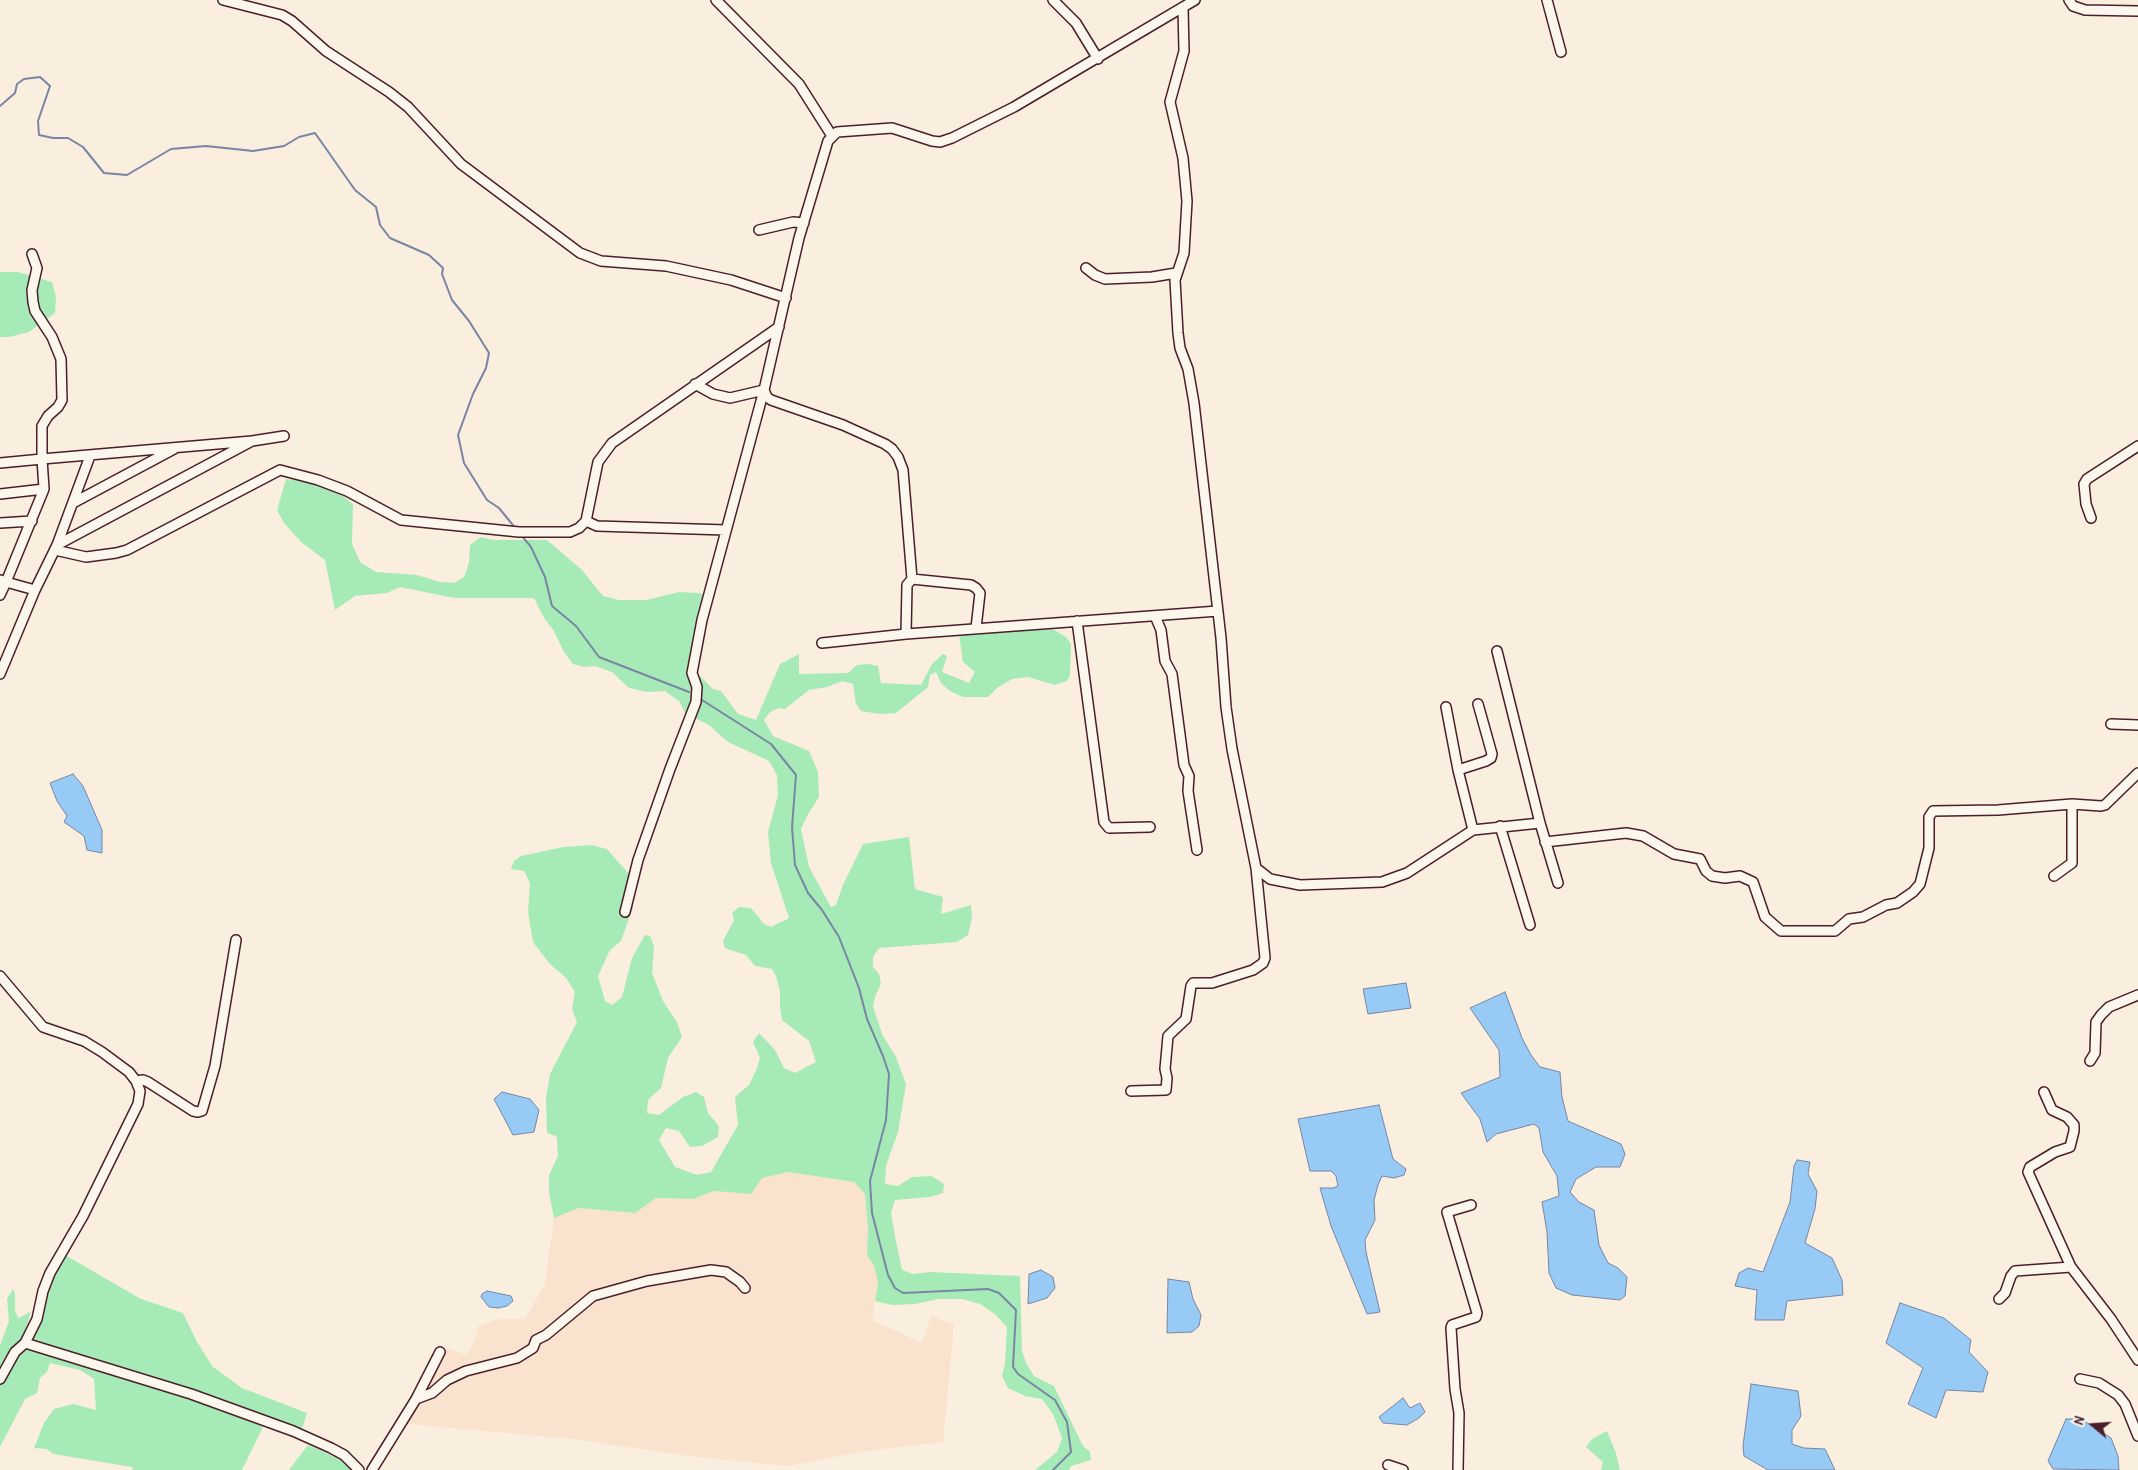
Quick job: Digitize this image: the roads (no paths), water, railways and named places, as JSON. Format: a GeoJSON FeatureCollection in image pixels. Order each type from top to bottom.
{"type":"FeatureCollection","features":[{"type":"Feature","properties":{"kind":"street"},"geometry":{"type":"LineString","coordinates":[[223,0],[282,15],[292,21],[326,51],[389,92],[408,107],[461,164],[580,253],[601,260],[666,266],[731,280],[786,298]]}},
{"type":"Feature","properties":{"kind":"street"},"geometry":{"type":"LineString","coordinates":[[716,0],[799,84],[832,136]]}},
{"type":"Feature","properties":{"kind":"street"},"geometry":{"type":"LineString","coordinates":[[1053,0],[1076,23],[1098,58]]}},
{"type":"Feature","properties":{"kind":"street"},"geometry":{"type":"LineString","coordinates":[[625,912],[638,860],[696,702],[697,688],[692,673],[702,620],[764,390],[804,223],[828,141],[832,136],[844,131],[892,128],[928,140],[944,141],[1014,107],[1195,0]]}},
{"type":"Feature","properties":{"kind":"street"},"geometry":{"type":"LineString","coordinates":[[1547,0],[1561,52]]}},
{"type":"Feature","properties":{"kind":"street"},"geometry":{"type":"LineString","coordinates":[[2069,0],[2073,6],[2086,10],[2138,11]]}},
{"type":"Feature","properties":{"kind":"street"},"geometry":{"type":"LineString","coordinates":[[1131,1091],[1166,1090],[1167,1078],[1165,1069],[1168,1036],[1186,1020],[1191,986],[1193,984],[1212,983],[1253,970],[1263,963],[1265,958],[1256,868],[1232,749],[1226,707],[1218,611],[1194,403],[1188,368],[1179,341],[1175,298],[1176,273],[1184,252],[1188,201],[1182,158],[1170,102],[1184,51],[1182,8]]}},
{"type":"Feature","properties":{"kind":"street"},"geometry":{"type":"LineString","coordinates":[[760,230],[793,222],[804,223]]}},
{"type":"Feature","properties":{"kind":"street"},"geometry":{"type":"LineString","coordinates":[[0,595],[3,581],[32,521],[44,490],[42,426],[48,416],[62,402],[63,374],[61,359],[52,337],[35,311],[33,302],[32,290],[37,268],[32,254]]}},
{"type":"Feature","properties":{"kind":"street"},"geometry":{"type":"LineString","coordinates":[[1086,268],[1095,275],[1105,279],[1176,273]]}},
{"type":"Feature","properties":{"kind":"street"},"geometry":{"type":"LineString","coordinates":[[56,548],[86,557],[116,554],[280,470],[318,480],[347,491],[405,521],[519,532],[570,532],[586,521],[598,462],[604,451],[620,436],[779,327]]}},
{"type":"Feature","properties":{"kind":"street"},"geometry":{"type":"LineString","coordinates":[[695,384],[713,394],[730,398],[764,390]]}},
{"type":"Feature","properties":{"kind":"street"},"geometry":{"type":"LineString","coordinates":[[764,390],[767,397],[771,400],[843,424],[885,444],[897,455],[903,470],[912,579],[906,585],[906,634]]}},
{"type":"Feature","properties":{"kind":"street"},"geometry":{"type":"LineString","coordinates":[[0,463],[252,441],[284,436]]}},
{"type":"Feature","properties":{"kind":"street"},"geometry":{"type":"LineString","coordinates":[[56,548],[252,441]]}},
{"type":"Feature","properties":{"kind":"street"},"geometry":{"type":"LineString","coordinates":[[2091,518],[2086,504],[2085,482],[2119,456],[2138,446]]}},
{"type":"Feature","properties":{"kind":"street"},"geometry":{"type":"LineString","coordinates":[[72,503],[178,447]]}},
{"type":"Feature","properties":{"kind":"street"},"geometry":{"type":"LineString","coordinates":[[0,674],[35,590],[56,548],[90,456]]}},
{"type":"Feature","properties":{"kind":"street"},"geometry":{"type":"LineString","coordinates":[[0,494],[44,490]]}},
{"type":"Feature","properties":{"kind":"street"},"geometry":{"type":"LineString","coordinates":[[0,523],[32,521]]}},
{"type":"Feature","properties":{"kind":"street"},"geometry":{"type":"LineString","coordinates":[[586,521],[597,526],[726,530]]}},
{"type":"Feature","properties":{"kind":"street"},"geometry":{"type":"LineString","coordinates":[[912,579],[971,585],[976,588],[980,593],[976,628]]}},
{"type":"Feature","properties":{"kind":"street"},"geometry":{"type":"LineString","coordinates":[[3,581],[35,590]]}},
{"type":"Feature","properties":{"kind":"street"},"geometry":{"type":"LineString","coordinates":[[822,643],[976,628],[1218,611]]}},
{"type":"Feature","properties":{"kind":"street"},"geometry":{"type":"LineString","coordinates":[[1155,616],[1161,630],[1165,661],[1172,674],[1184,765],[1189,776],[1188,791],[1197,850]]}},
{"type":"Feature","properties":{"kind":"street"},"geometry":{"type":"LineString","coordinates":[[1077,621],[1104,822],[1109,828],[1150,827]]}},
{"type":"Feature","properties":{"kind":"street"},"geometry":{"type":"LineString","coordinates":[[1497,651],[1540,824],[1558,883]]}},
{"type":"Feature","properties":{"kind":"street"},"geometry":{"type":"LineString","coordinates":[[1458,770],[1491,758],[1492,754],[1478,704]]}},
{"type":"Feature","properties":{"kind":"street"},"geometry":{"type":"LineString","coordinates":[[1446,707],[1458,770],[1473,830]]}},
{"type":"Feature","properties":{"kind":"street"},"geometry":{"type":"LineString","coordinates":[[2111,724],[2138,725]]}},
{"type":"Feature","properties":{"kind":"street"},"geometry":{"type":"LineString","coordinates":[[1545,842],[1626,833],[1643,836],[1674,854],[1700,859],[1706,871],[1712,876],[1725,878],[1740,876],[1753,882],[1765,917],[1780,931],[1835,931],[1849,919],[1863,917],[1886,905],[1897,903],[1913,892],[1920,884],[1930,848],[1929,816],[1933,811],[1998,810],[2072,804],[2101,806],[2138,773]]}},
{"type":"Feature","properties":{"kind":"street"},"geometry":{"type":"LineString","coordinates":[[2054,876],[2072,863],[2072,804]]}},
{"type":"Feature","properties":{"kind":"street"},"geometry":{"type":"LineString","coordinates":[[1256,868],[1270,878],[1300,885],[1382,882],[1407,873],[1473,830],[1500,826],[1540,824]]}},
{"type":"Feature","properties":{"kind":"street"},"geometry":{"type":"LineString","coordinates":[[1500,826],[1530,925]]}},
{"type":"Feature","properties":{"kind":"street"},"geometry":{"type":"LineString","coordinates":[[136,1081],[143,1080],[148,1082],[193,1111],[202,1111],[215,1066],[236,940]]}},
{"type":"Feature","properties":{"kind":"street"},"geometry":{"type":"LineString","coordinates":[[0,1379],[15,1352],[25,1343],[38,1319],[43,1290],[50,1273],[83,1216],[138,1104],[140,1091],[136,1081],[123,1067],[93,1046],[44,1027],[1,979]]}},
{"type":"Feature","properties":{"kind":"street"},"geometry":{"type":"LineString","coordinates":[[2090,1061],[2095,1053],[2096,1022],[2100,1015],[2109,1007],[2138,995]]}},
{"type":"Feature","properties":{"kind":"street"},"geometry":{"type":"LineString","coordinates":[[2044,1092],[2052,1110],[2068,1117],[2074,1125],[2074,1131],[2070,1147],[2055,1152],[2030,1167],[2028,1172],[2071,1267],[2111,1319],[2138,1360]]}},
{"type":"Feature","properties":{"kind":"street"},"geometry":{"type":"LineString","coordinates":[[1458,1470],[1459,1413],[1455,1389],[1451,1328],[1452,1325],[1476,1316],[1477,1313],[1447,1212],[1471,1205]]}},
{"type":"Feature","properties":{"kind":"street"},"geometry":{"type":"LineString","coordinates":[[1999,1299],[2005,1293],[2011,1276],[2015,1271],[2071,1267]]}},
{"type":"Feature","properties":{"kind":"street"},"geometry":{"type":"LineString","coordinates":[[416,1399],[437,1390],[448,1380],[466,1371],[517,1358],[533,1348],[536,1340],[546,1335],[593,1296],[647,1281],[711,1270],[726,1272],[745,1288]]}},
{"type":"Feature","properties":{"kind":"street"},"geometry":{"type":"LineString","coordinates":[[25,1343],[191,1394],[293,1431],[332,1448],[359,1470]]}},
{"type":"Feature","properties":{"kind":"street"},"geometry":{"type":"LineString","coordinates":[[372,1470],[416,1399],[440,1352]]}},
{"type":"Feature","properties":{"kind":"street"},"geometry":{"type":"LineString","coordinates":[[2080,1379],[2099,1383],[2118,1395],[2125,1404],[2138,1436]]}},
{"type":"Feature","properties":{"kind":"street"},"geometry":{"type":"LineString","coordinates":[[1388,1465],[1403,1470]]}},
{"type":"Feature","properties":{"kind":"water"},"geometry":{"type":"Polygon","coordinates":[[[73,774],[83,786],[102,830],[102,853],[87,850],[84,836],[64,822],[67,816],[57,801],[50,783],[73,774]]]}},
{"type":"Feature","properties":{"kind":"water"},"geometry":{"type":"Polygon","coordinates":[[[1406,983],[1411,1008],[1368,1014],[1363,989],[1406,983]]]}},
{"type":"Feature","properties":{"kind":"water"},"geometry":{"type":"Polygon","coordinates":[[[1505,992],[1522,1038],[1531,1055],[1540,1067],[1560,1072],[1562,1097],[1568,1121],[1621,1144],[1625,1154],[1620,1167],[1596,1167],[1576,1179],[1570,1192],[1579,1202],[1594,1210],[1599,1245],[1608,1263],[1618,1268],[1627,1277],[1625,1296],[1620,1300],[1572,1295],[1556,1288],[1549,1273],[1547,1232],[1542,1202],[1559,1196],[1557,1176],[1543,1152],[1539,1128],[1534,1124],[1496,1134],[1487,1142],[1480,1119],[1461,1093],[1500,1077],[1499,1050],[1470,1008],[1505,992]]]}},
{"type":"Feature","properties":{"kind":"water"},"geometry":{"type":"Polygon","coordinates":[[[502,1092],[530,1099],[539,1110],[534,1132],[513,1135],[494,1099],[502,1092]]]}},
{"type":"Feature","properties":{"kind":"water"},"geometry":{"type":"Polygon","coordinates":[[[1379,1105],[1393,1159],[1406,1169],[1404,1175],[1394,1178],[1382,1176],[1378,1185],[1374,1200],[1375,1220],[1365,1240],[1380,1312],[1367,1314],[1331,1226],[1320,1188],[1338,1186],[1336,1176],[1331,1171],[1310,1171],[1298,1119],[1379,1105]]]}},
{"type":"Feature","properties":{"kind":"water"},"geometry":{"type":"Polygon","coordinates":[[[1797,1160],[1810,1162],[1808,1174],[1817,1191],[1815,1209],[1805,1243],[1832,1258],[1842,1280],[1843,1295],[1787,1301],[1784,1320],[1755,1320],[1757,1290],[1735,1286],[1739,1273],[1748,1268],[1763,1272],[1790,1202],[1794,1166],[1797,1160]]]}},
{"type":"Feature","properties":{"kind":"water"},"geometry":{"type":"Polygon","coordinates":[[[1041,1270],[1053,1277],[1055,1288],[1047,1298],[1028,1304],[1029,1274],[1041,1270]]]}},
{"type":"Feature","properties":{"kind":"water"},"geometry":{"type":"Polygon","coordinates":[[[1168,1279],[1189,1282],[1193,1299],[1201,1315],[1199,1326],[1192,1332],[1167,1333],[1168,1279]]]}},
{"type":"Feature","properties":{"kind":"water"},"geometry":{"type":"Polygon","coordinates":[[[487,1291],[511,1296],[513,1301],[507,1306],[489,1307],[481,1297],[487,1291]]]}},
{"type":"Feature","properties":{"kind":"water"},"geometry":{"type":"Polygon","coordinates":[[[1900,1303],[1944,1318],[1971,1340],[1969,1352],[1988,1372],[1983,1392],[1946,1390],[1936,1418],[1908,1404],[1923,1368],[1886,1343],[1900,1303]]]}},
{"type":"Feature","properties":{"kind":"water"},"geometry":{"type":"Polygon","coordinates":[[[1751,1384],[1798,1391],[1801,1416],[1792,1430],[1792,1444],[1804,1448],[1825,1449],[1835,1470],[1768,1470],[1744,1456],[1743,1446],[1751,1384]]]}},
{"type":"Feature","properties":{"kind":"water"},"geometry":{"type":"Polygon","coordinates":[[[1403,1398],[1410,1408],[1420,1403],[1425,1412],[1407,1425],[1383,1423],[1379,1417],[1403,1398]]]}},
{"type":"Feature","properties":{"kind":"water"},"geometry":{"type":"Polygon","coordinates":[[[2066,1419],[2081,1419],[2111,1438],[2118,1456],[2119,1470],[2053,1469],[2048,1461],[2066,1419]]]}},
{"type":"Feature","properties":{"kind":"waterway"},"geometry":{"type":"LineString","coordinates":[[0,106],[15,93],[17,84],[24,79],[40,77],[50,86],[38,121],[39,135],[53,138],[68,138],[83,147],[104,173],[127,175],[171,149],[206,146],[253,151],[284,146],[299,137],[315,133],[355,190],[376,207],[380,225],[390,238],[429,255],[443,268],[442,274],[452,300],[469,321],[489,353],[486,368],[473,394],[458,435],[464,463],[487,500],[499,508],[516,529]]}},
{"type":"Feature","properties":{"kind":"waterway"},"geometry":{"type":"LineString","coordinates":[[521,535],[531,547],[545,577],[552,606],[576,626],[599,657],[689,692]]}},
{"type":"Feature","properties":{"kind":"waterway"},"geometry":{"type":"LineString","coordinates":[[702,700],[771,744],[796,775],[792,827],[795,865],[808,893],[822,910],[839,937],[859,988],[867,1019],[889,1074],[886,1120],[870,1181],[872,1213],[888,1275],[895,1288],[903,1293],[988,1289],[999,1293],[1016,1310],[1013,1367],[1018,1374],[1055,1400],[1067,1422],[1071,1452],[1053,1470]]}}]}
